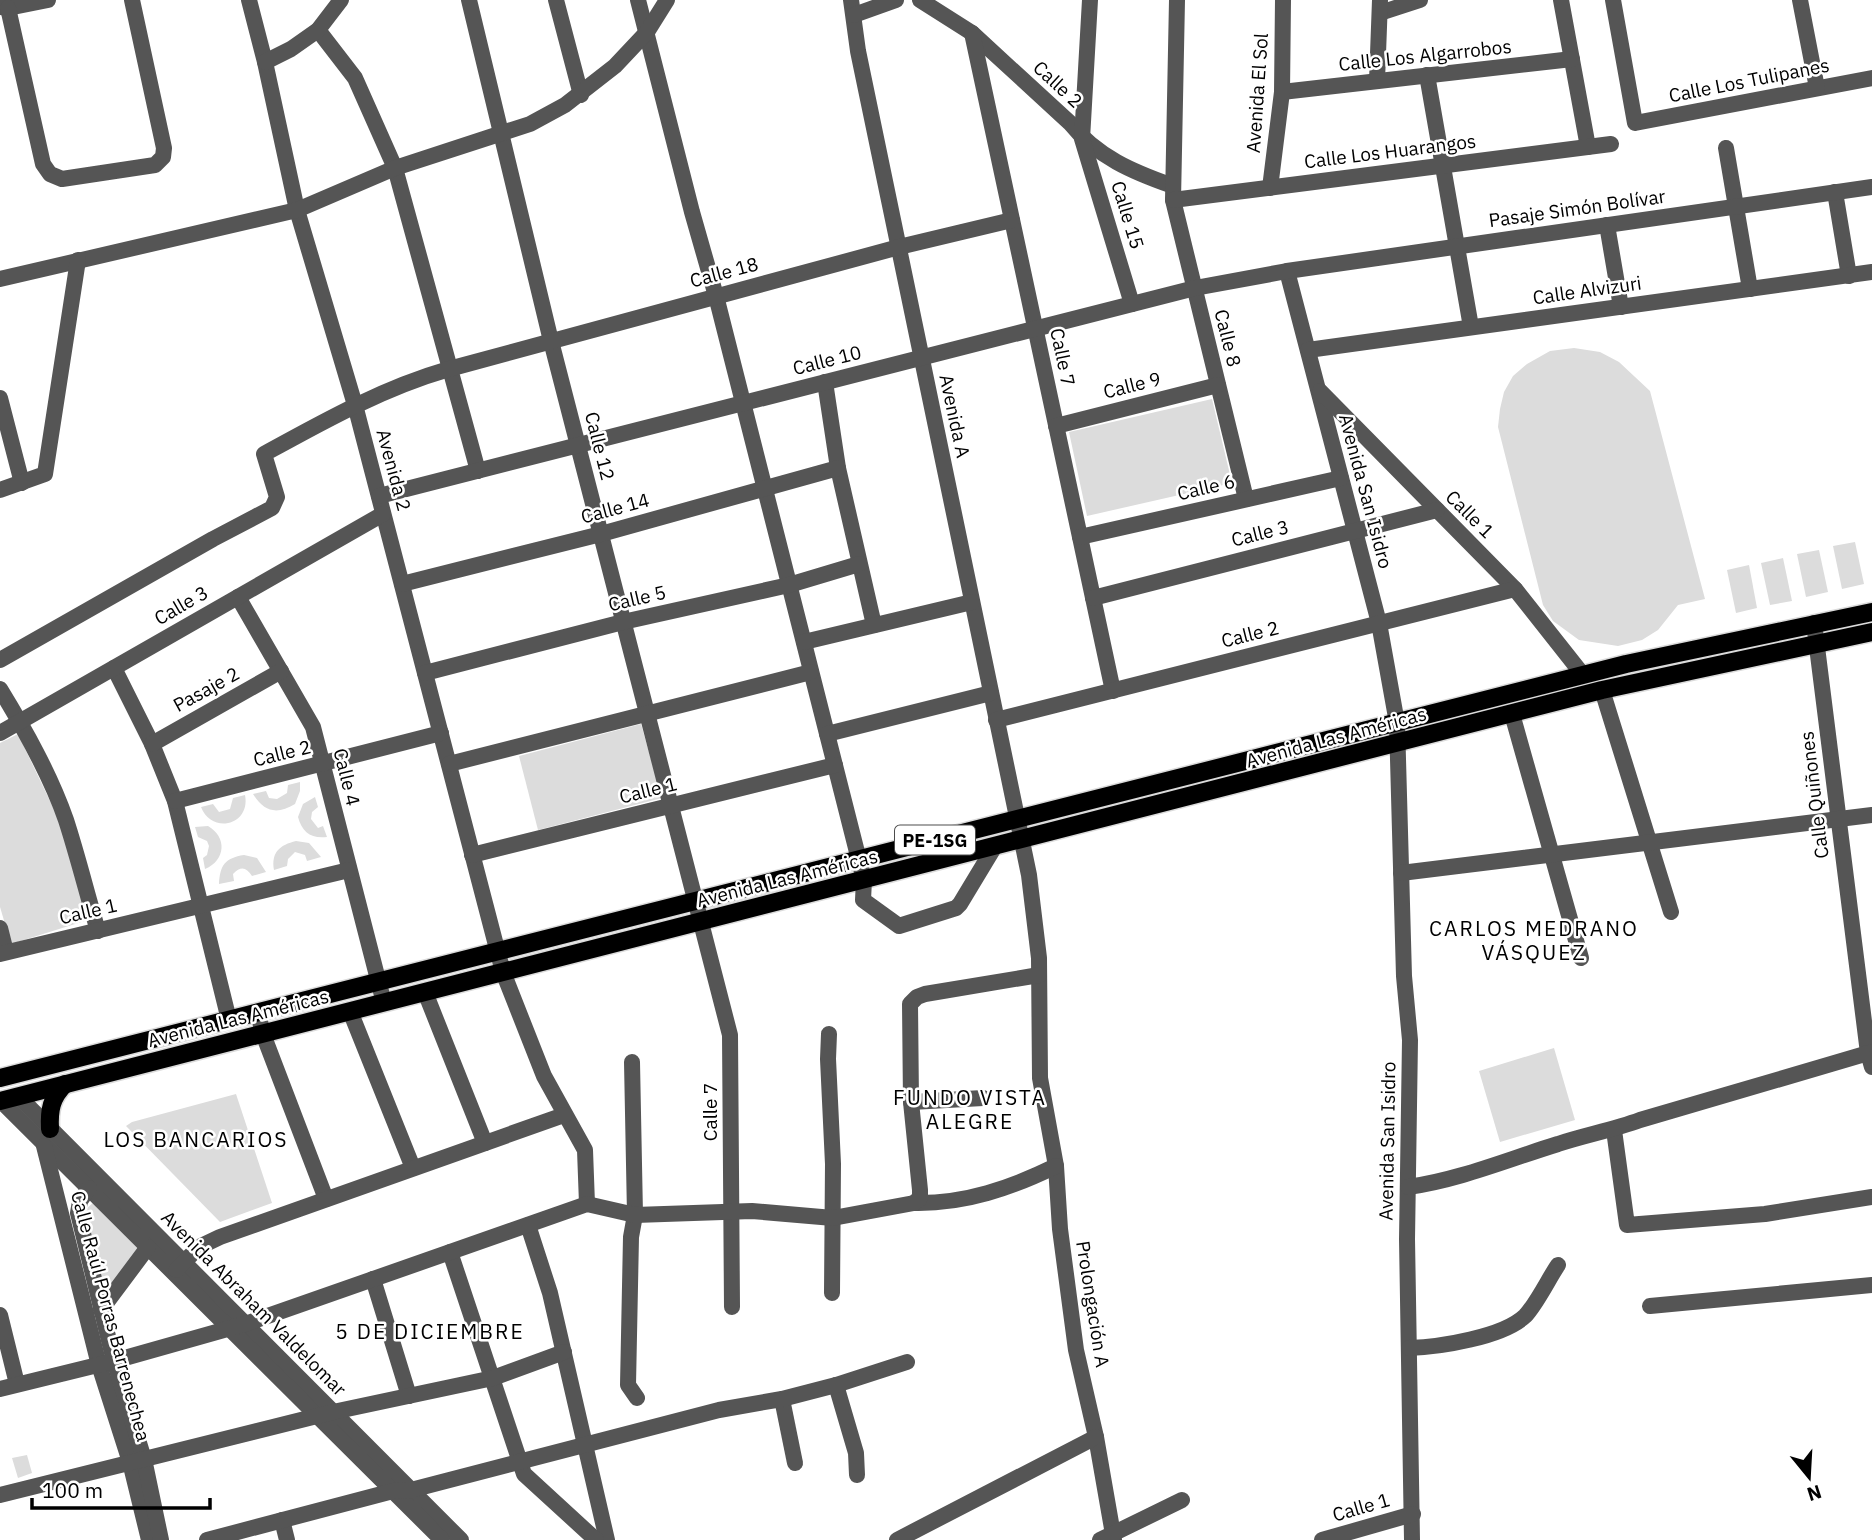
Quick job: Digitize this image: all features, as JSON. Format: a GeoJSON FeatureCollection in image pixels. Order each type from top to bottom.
{"type":"FeatureCollection","features":[{"type":"Feature","properties":{"kind":"main road","name":"Avenida Las Américas"},"geometry":{"type":"LineString","coordinates":[[0,1078],[1583,675],[1872,612]]}},
{"type":"Feature","properties":{"kind":"main road","name":"Avenida Las Américas"},"geometry":{"type":"LineString","coordinates":[[5,1099],[1602,690],[1872,632]]}},
{"type":"Feature","properties":{"kind":"main road"},"geometry":{"type":"LineString","coordinates":[[805,874],[811,893]]}},
{"type":"Feature","properties":{"kind":"main road"},"geometry":{"type":"LineString","coordinates":[[731,893],[735,912]]}},
{"type":"Feature","properties":{"kind":"main road"},"geometry":{"type":"LineString","coordinates":[[0,1078],[5,1099]]}},
{"type":"Feature","properties":{"kind":"main road"},"geometry":{"type":"LineString","coordinates":[[47,1136],[52,1102],[55,1094],[65,1084]]}},
{"type":"Feature","properties":{"kind":"street"},"geometry":{"type":"LineString","coordinates":[[48,0],[4,7],[43,164],[50,174],[62,179],[155,165],[163,157],[164,148],[132,0]]}},
{"type":"Feature","properties":{"kind":"street","name":"Avenida 2"},"geometry":{"type":"LineString","coordinates":[[249,0],[297,210],[355,405],[503,972],[544,1076],[585,1150],[587,1204]]}},
{"type":"Feature","properties":{"kind":"street","name":"Calle 12"},"geometry":{"type":"LineString","coordinates":[[469,0],[551,341],[695,902]]}},
{"type":"Feature","properties":{"kind":"street"},"geometry":{"type":"LineString","coordinates":[[556,0],[581,95]]}},
{"type":"Feature","properties":{"kind":"street"},"geometry":{"type":"LineString","coordinates":[[638,0],[859,860],[864,880],[863,900],[897,925],[956,908],[995,846]]}},
{"type":"Feature","properties":{"kind":"street"},"geometry":{"type":"LineString","coordinates":[[0,279],[297,210],[395,168],[501,134],[544,117],[581,95],[615,66],[647,32],[667,0]]}},
{"type":"Feature","properties":{"kind":"street"},"geometry":{"type":"LineString","coordinates":[[853,8],[896,0]]}},
{"type":"Feature","properties":{"kind":"street","name":"Calle 2"},"geometry":{"type":"LineString","coordinates":[[920,0],[972,33],[1070,123],[1083,139],[1122,167],[1173,193]]}},
{"type":"Feature","properties":{"kind":"street"},"geometry":{"type":"LineString","coordinates":[[1083,139],[1090,0]]}},
{"type":"Feature","properties":{"kind":"street","name":"Calle 8"},"geometry":{"type":"LineString","coordinates":[[1177,0],[1173,193],[1246,499]]}},
{"type":"Feature","properties":{"kind":"street","name":"Avenida El Sol"},"geometry":{"type":"LineString","coordinates":[[1270,188],[1282,92],[1283,0]]}},
{"type":"Feature","properties":{"kind":"street"},"geometry":{"type":"LineString","coordinates":[[1377,81],[1380,6],[1420,0]]}},
{"type":"Feature","properties":{"kind":"street"},"geometry":{"type":"LineString","coordinates":[[1561,0],[1588,147]]}},
{"type":"Feature","properties":{"kind":"street","name":"Calle Los Tulipanes"},"geometry":{"type":"LineString","coordinates":[[1612,0],[1635,123],[1872,78]]}},
{"type":"Feature","properties":{"kind":"street"},"geometry":{"type":"LineString","coordinates":[[1800,0],[1817,88]]}},
{"type":"Feature","properties":{"kind":"street"},"geometry":{"type":"LineString","coordinates":[[265,62],[318,30],[339,1]]}},
{"type":"Feature","properties":{"kind":"street","name":"Avenida A"},"geometry":{"type":"LineString","coordinates":[[853,8],[858,51],[1029,875],[1039,975]]}},
{"type":"Feature","properties":{"kind":"street"},"geometry":{"type":"LineString","coordinates":[[318,30],[355,78],[395,168],[478,471]]}},
{"type":"Feature","properties":{"kind":"street","name":"Calle 7"},"geometry":{"type":"LineString","coordinates":[[972,33],[1113,691]]}},
{"type":"Feature","properties":{"kind":"street","name":"Calle Los Algarrobos"},"geometry":{"type":"LineString","coordinates":[[1282,92],[1572,59]]}},
{"type":"Feature","properties":{"kind":"street"},"geometry":{"type":"LineString","coordinates":[[1427,75],[1471,327]]}},
{"type":"Feature","properties":{"kind":"street","name":"Calle 15"},"geometry":{"type":"LineString","coordinates":[[1083,139],[1132,304]]}},
{"type":"Feature","properties":{"kind":"street","name":"Calle Los Huarangos"},"geometry":{"type":"LineString","coordinates":[[1173,193],[1270,188],[1611,144]]}},
{"type":"Feature","properties":{"kind":"street"},"geometry":{"type":"LineString","coordinates":[[1726,148],[1750,289]]}},
{"type":"Feature","properties":{"kind":"street","name":"Pasaje Simón Bolívar"},"geometry":{"type":"LineString","coordinates":[[1287,271],[1872,187]]}},
{"type":"Feature","properties":{"kind":"street"},"geometry":{"type":"LineString","coordinates":[[1835,192],[1849,276]]}},
{"type":"Feature","properties":{"kind":"street","name":"Calle 18"},"geometry":{"type":"LineString","coordinates":[[0,660],[272,508],[277,497],[264,454],[355,405],[449,369],[1012,219]]}},
{"type":"Feature","properties":{"kind":"street"},"geometry":{"type":"LineString","coordinates":[[1607,225],[1621,307]]}},
{"type":"Feature","properties":{"kind":"street"},"geometry":{"type":"LineString","coordinates":[[0,490],[45,474],[78,260]]}},
{"type":"Feature","properties":{"kind":"street","name":"Calle 10"},"geometry":{"type":"LineString","coordinates":[[379,496],[1195,288],[1287,271]]}},
{"type":"Feature","properties":{"kind":"street","name":"Avenida San Isidro"},"geometry":{"type":"LineString","coordinates":[[1287,271],[1379,623],[1397,723],[1404,976],[1410,1040],[1408,1187],[1412,1540]]}},
{"type":"Feature","properties":{"kind":"street","name":"Calle Alvizuri"},"geometry":{"type":"LineString","coordinates":[[1308,350],[1872,272]]}},
{"type":"Feature","properties":{"kind":"street"},"geometry":{"type":"LineString","coordinates":[[825,382],[838,468],[874,625]]}},
{"type":"Feature","properties":{"kind":"street","name":"Calle 9"},"geometry":{"type":"LineString","coordinates":[[1056,426],[1218,385]]}},
{"type":"Feature","properties":{"kind":"street","name":"Calle 1"},"geometry":{"type":"LineString","coordinates":[[1318,389],[1515,589],[1583,675]]}},
{"type":"Feature","properties":{"kind":"street"},"geometry":{"type":"LineString","coordinates":[[0,398],[22,483]]}},
{"type":"Feature","properties":{"kind":"street","name":"Calle 14"},"geometry":{"type":"LineString","coordinates":[[402,584],[601,534],[838,468]]}},
{"type":"Feature","properties":{"kind":"street","name":"Calle 6"},"geometry":{"type":"LineString","coordinates":[[1080,537],[1341,478]]}},
{"type":"Feature","properties":{"kind":"street","name":"Calle 3"},"geometry":{"type":"LineString","coordinates":[[1093,598],[1437,510]]}},
{"type":"Feature","properties":{"kind":"street","name":"Calle 3"},"geometry":{"type":"LineString","coordinates":[[0,733],[383,514]]}},
{"type":"Feature","properties":{"kind":"street","name":"Calle 5"},"geometry":{"type":"LineString","coordinates":[[425,673],[623,622],[789,585],[859,564]]}},
{"type":"Feature","properties":{"kind":"street","name":"Calle 2"},"geometry":{"type":"LineString","coordinates":[[996,720],[1515,589]]}},
{"type":"Feature","properties":{"kind":"street","name":"Calle 4"},"geometry":{"type":"LineString","coordinates":[[238,597],[313,727],[384,1003]]}},
{"type":"Feature","properties":{"kind":"street"},"geometry":{"type":"LineString","coordinates":[[804,642],[972,601]]}},
{"type":"Feature","properties":{"kind":"street","name":"Calle Quiñones"},"geometry":{"type":"LineString","coordinates":[[1814,623],[1871,1057]]}},
{"type":"Feature","properties":{"kind":"street"},"geometry":{"type":"LineString","coordinates":[[114,668],[152,744],[175,801],[229,1020]]}},
{"type":"Feature","properties":{"kind":"street","name":"Pasaje 2"},"geometry":{"type":"LineString","coordinates":[[152,744],[281,671]]}},
{"type":"Feature","properties":{"kind":"street"},"geometry":{"type":"LineString","coordinates":[[449,764],[811,672]]}},
{"type":"Feature","properties":{"kind":"street"},"geometry":{"type":"LineString","coordinates":[[0,689],[53,788],[65,819],[98,931]]}},
{"type":"Feature","properties":{"kind":"street"},"geometry":{"type":"LineString","coordinates":[[1602,690],[1671,912]]}},
{"type":"Feature","properties":{"kind":"street"},"geometry":{"type":"LineString","coordinates":[[827,734],[991,693]]}},
{"type":"Feature","properties":{"kind":"street"},"geometry":{"type":"LineString","coordinates":[[1512,713],[1581,958]]}},
{"type":"Feature","properties":{"kind":"street","name":"Calle 2"},"geometry":{"type":"LineString","coordinates":[[175,801],[440,733]]}},
{"type":"Feature","properties":{"kind":"street","name":"Calle 1"},"geometry":{"type":"LineString","coordinates":[[472,855],[835,765]]}},
{"type":"Feature","properties":{"kind":"street"},"geometry":{"type":"LineString","coordinates":[[1401,873],[1872,815]]}},
{"type":"Feature","properties":{"kind":"street","name":"Calle 1"},"geometry":{"type":"LineString","coordinates":[[3,953],[349,870]]}},
{"type":"Feature","properties":{"kind":"street","name":"Calle 7"},"geometry":{"type":"LineString","coordinates":[[695,902],[730,1035],[732,1307]]}},
{"type":"Feature","properties":{"kind":"street"},"geometry":{"type":"LineString","coordinates":[[0,928],[3,953]]}},
{"type":"Feature","properties":{"kind":"street"},"geometry":{"type":"LineString","coordinates":[[914,1203],[920,1198],[920,1190],[911,1102],[910,1004],[917,997],[1039,975]]}},
{"type":"Feature","properties":{"kind":"street","name":"Prolongación A"},"geometry":{"type":"LineString","coordinates":[[1039,975],[1040,1078],[1056,1166],[1066,1288],[1076,1350],[1096,1437],[1108,1538]]}},
{"type":"Feature","properties":{"kind":"street"},"geometry":{"type":"LineString","coordinates":[[425,992],[485,1143]]}},
{"type":"Feature","properties":{"kind":"street"},"geometry":{"type":"LineString","coordinates":[[350,1011],[414,1168]]}},
{"type":"Feature","properties":{"kind":"street"},"geometry":{"type":"LineString","coordinates":[[258,1013],[263,1034],[326,1199]]}},
{"type":"Feature","properties":{"kind":"street"},"geometry":{"type":"LineString","coordinates":[[829,1034],[832,1293]]}},
{"type":"Feature","properties":{"kind":"street"},"geometry":{"type":"LineString","coordinates":[[1408,1187],[1456,1176],[1569,1140],[1614,1130],[1640,1120],[1871,1057]]}},
{"type":"Feature","properties":{"kind":"street"},"geometry":{"type":"LineString","coordinates":[[632,1062],[635,1215],[631,1250],[628,1385],[637,1398]]}},
{"type":"Feature","properties":{"kind":"street"},"geometry":{"type":"LineString","coordinates":[[911,1102],[983,1098]]}},
{"type":"Feature","properties":{"kind":"street","name":"Avenida Abraham Valdelomar"},"geometry":{"type":"LineString","coordinates":[[5,1099],[47,1136],[325,1414],[411,1490],[461,1540]]}},
{"type":"Feature","properties":{"kind":"street"},"geometry":{"type":"LineString","coordinates":[[178,1267],[208,1242],[565,1115]]}},
{"type":"Feature","properties":{"kind":"street"},"geometry":{"type":"LineString","coordinates":[[1614,1130],[1627,1224],[1765,1214],[1872,1197]]}},
{"type":"Feature","properties":{"kind":"street","name":"Avenida Abraham Valdelomar"},"geometry":{"type":"LineString","coordinates":[[47,1136],[89,1188],[148,1247],[178,1267]]}},
{"type":"Feature","properties":{"kind":"street","name":"Calle Raúl Porras Barrenechea"},"geometry":{"type":"LineString","coordinates":[[47,1136],[107,1363],[160,1540]]}},
{"type":"Feature","properties":{"kind":"street"},"geometry":{"type":"LineString","coordinates":[[0,1389],[107,1363],[237,1326],[587,1204],[635,1215],[732,1212],[807,1214],[833,1218],[914,1203],[944,1204],[1016,1186],[1056,1166]]}},
{"type":"Feature","properties":{"kind":"street","name":"Calle Raúl Porras Barrenechea"},"geometry":{"type":"LineString","coordinates":[[89,1188],[80,1201],[78,1213],[101,1310],[107,1363]]}},
{"type":"Feature","properties":{"kind":"street"},"geometry":{"type":"LineString","coordinates":[[528,1225],[543,1265],[607,1540]]}},
{"type":"Feature","properties":{"kind":"street"},"geometry":{"type":"LineString","coordinates":[[101,1310],[148,1247]]}},
{"type":"Feature","properties":{"kind":"street"},"geometry":{"type":"LineString","coordinates":[[450,1252],[524,1474],[596,1540]]}},
{"type":"Feature","properties":{"kind":"street"},"geometry":{"type":"LineString","coordinates":[[1409,1348],[1426,1347],[1503,1329],[1525,1316],[1559,1265]]}},
{"type":"Feature","properties":{"kind":"street"},"geometry":{"type":"LineString","coordinates":[[373,1279],[409,1396]]}},
{"type":"Feature","properties":{"kind":"street"},"geometry":{"type":"LineString","coordinates":[[1650,1306],[1872,1285]]}},
{"type":"Feature","properties":{"kind":"street"},"geometry":{"type":"LineString","coordinates":[[0,1315],[17,1384]]}},
{"type":"Feature","properties":{"kind":"street"},"geometry":{"type":"LineString","coordinates":[[0,1495],[325,1414],[493,1378],[564,1352]]}},
{"type":"Feature","properties":{"kind":"street"},"geometry":{"type":"LineString","coordinates":[[207,1540],[393,1491],[411,1490],[583,1443],[719,1410],[782,1399],[907,1362]]}},
{"type":"Feature","properties":{"kind":"street"},"geometry":{"type":"LineString","coordinates":[[836,1385],[856,1453],[857,1475]]}},
{"type":"Feature","properties":{"kind":"street"},"geometry":{"type":"LineString","coordinates":[[782,1399],[795,1463]]}},
{"type":"Feature","properties":{"kind":"street","name":"Avenida Abraham Valdelomar"},"geometry":{"type":"LineString","coordinates":[[325,1414],[393,1491],[442,1540]]}},
{"type":"Feature","properties":{"kind":"street"},"geometry":{"type":"LineString","coordinates":[[900,1539],[1096,1437]]}},
{"type":"Feature","properties":{"kind":"street","name":"Calle Raúl Porras Barrenechea"},"geometry":{"type":"LineString","coordinates":[[137,1461],[149,1540]]}},
{"type":"Feature","properties":{"kind":"street"},"geometry":{"type":"LineString","coordinates":[[1108,1538],[1182,1500]]}},
{"type":"Feature","properties":{"kind":"street","name":"Calle 1"},"geometry":{"type":"LineString","coordinates":[[1322,1540],[1413,1514]]}},
{"type":"Feature","properties":{"kind":"street"},"geometry":{"type":"LineString","coordinates":[[282,1520],[288,1540]]}},
{"type":"Feature","properties":{"kind":"shaded area"},"geometry":{"type":"Polygon","coordinates":[[[1574,348],[1600,352],[1619,362],[1650,391],[1705,599],[1678,605],[1658,630],[1642,640],[1618,646],[1579,640],[1553,621],[1543,605],[1498,427],[1504,392],[1513,376],[1527,364],[1550,351],[1574,348]]]}},
{"type":"Feature","properties":{"kind":"shaded area"},"geometry":{"type":"Polygon","coordinates":[[[1212,399],[1232,483],[1087,516],[1069,432],[1212,399]]]}},
{"type":"Feature","properties":{"kind":"shaded area"},"geometry":{"type":"Polygon","coordinates":[[[1855,542],[1864,584],[1842,589],[1833,546],[1855,542]]]}},
{"type":"Feature","properties":{"kind":"shaded area"},"geometry":{"type":"Polygon","coordinates":[[[1819,550],[1828,592],[1806,597],[1797,554],[1819,550]]]}},
{"type":"Feature","properties":{"kind":"shaded area"},"geometry":{"type":"Polygon","coordinates":[[[1783,558],[1792,601],[1770,605],[1761,563],[1783,558]]]}},
{"type":"Feature","properties":{"kind":"shaded area"},"geometry":{"type":"Polygon","coordinates":[[[1749,565],[1757,608],[1736,613],[1727,570],[1749,565]]]}},
{"type":"Feature","properties":{"kind":"shaded area"},"geometry":{"type":"Polygon","coordinates":[[[641,724],[662,798],[538,830],[519,756],[641,724]]]}},
{"type":"Feature","properties":{"kind":"shaded area"},"geometry":{"type":"Polygon","coordinates":[[[18,734],[61,824],[88,920],[11,944],[0,907],[0,743],[18,734]]]}},
{"type":"Feature","properties":{"kind":"shaded area"},"geometry":{"type":"Polygon","coordinates":[[[300,782],[295,804],[282,810],[266,808],[253,794],[266,791],[269,798],[277,799],[287,793],[288,785],[300,782]]]}},
{"type":"Feature","properties":{"kind":"shaded area"},"geometry":{"type":"Polygon","coordinates":[[[245,795],[242,813],[229,823],[213,821],[201,807],[213,804],[219,812],[230,809],[233,798],[245,795]]]}},
{"type":"Feature","properties":{"kind":"shaded area"},"geometry":{"type":"Polygon","coordinates":[[[315,797],[318,807],[312,812],[311,819],[318,828],[323,826],[327,837],[316,837],[308,833],[298,817],[303,804],[315,797]]]}},
{"type":"Feature","properties":{"kind":"shaded area"},"geometry":{"type":"Polygon","coordinates":[[[208,826],[218,836],[222,848],[217,860],[205,869],[203,858],[207,855],[209,846],[207,841],[198,837],[195,827],[208,826]]]}},
{"type":"Feature","properties":{"kind":"shaded area"},"geometry":{"type":"Polygon","coordinates":[[[296,841],[309,843],[321,857],[307,861],[305,855],[295,852],[288,859],[287,866],[274,870],[274,858],[278,850],[296,841]]]}},
{"type":"Feature","properties":{"kind":"shaded area"},"geometry":{"type":"Polygon","coordinates":[[[244,855],[257,858],[266,872],[252,876],[245,869],[241,869],[233,874],[234,881],[219,884],[221,872],[228,860],[244,855]]]}},
{"type":"Feature","properties":{"kind":"shaded area"},"geometry":{"type":"Polygon","coordinates":[[[1554,1048],[1575,1120],[1500,1142],[1479,1071],[1554,1048]]]}},
{"type":"Feature","properties":{"kind":"shaded area"},"geometry":{"type":"Polygon","coordinates":[[[236,1094],[272,1203],[220,1222],[126,1126],[132,1122],[236,1094]]]}},
{"type":"Feature","properties":{"kind":"shaded area"},"geometry":{"type":"Polygon","coordinates":[[[94,1202],[140,1249],[106,1295],[85,1213],[94,1202]]]}},
{"type":"Feature","properties":{"kind":"shaded area"},"geometry":{"type":"Polygon","coordinates":[[[27,1455],[32,1473],[18,1478],[12,1458],[27,1455]]]}},
{"type":"Feature","properties":{"kind":"district","name":"CARLOS MEDRANO VÁSQUEZ"},"geometry":{"type":"Point","coordinates":[1534,940]}},
{"type":"Feature","properties":{"kind":"district","name":"FUNDO VISTA ALEGRE"},"geometry":{"type":"Point","coordinates":[970,1109]}},
{"type":"Feature","properties":{"kind":"district","name":"LOS BANCARIOS"},"geometry":{"type":"Point","coordinates":[196,1139]}},
{"type":"Feature","properties":{"kind":"district","name":"5 DE DICIEMBRE"},"geometry":{"type":"Point","coordinates":[430,1331]}}]}
